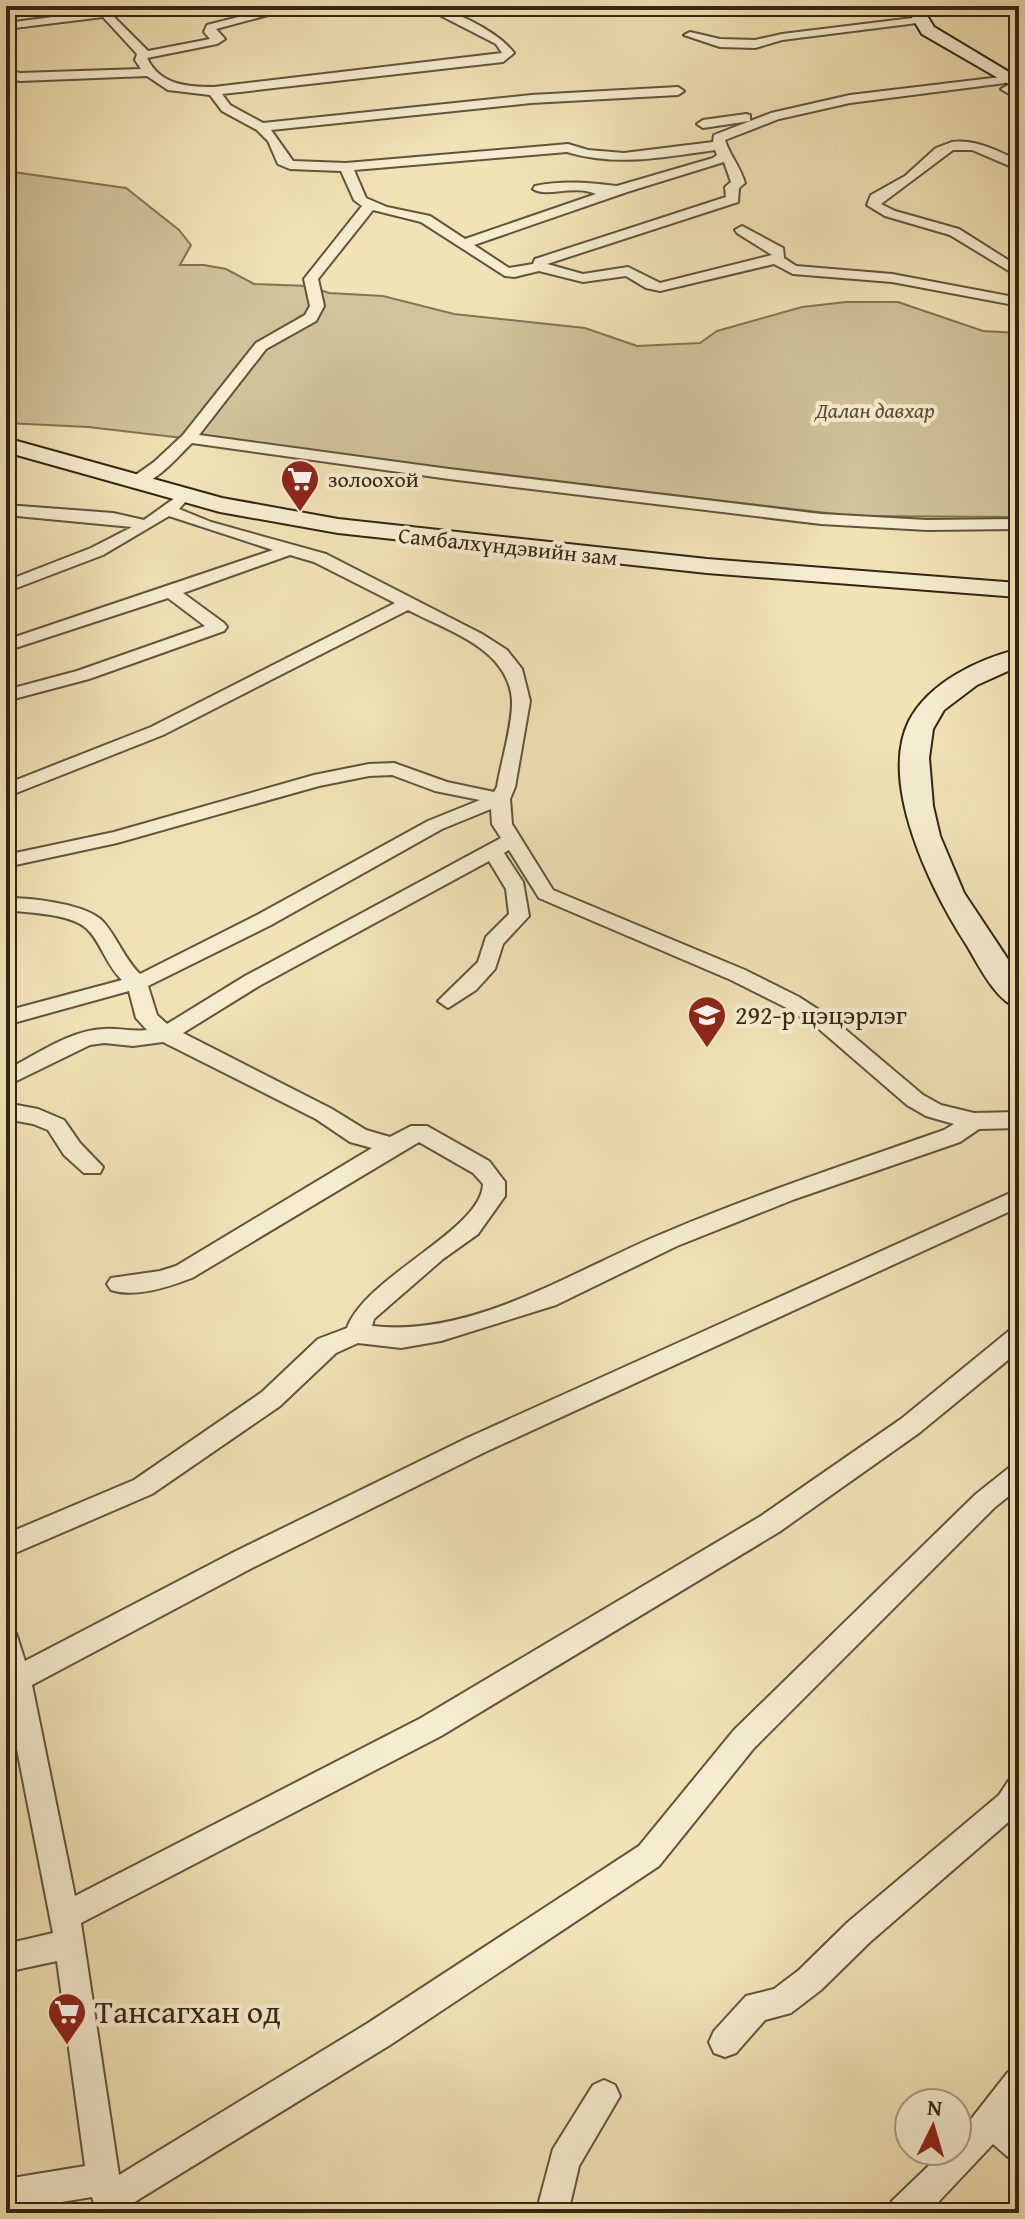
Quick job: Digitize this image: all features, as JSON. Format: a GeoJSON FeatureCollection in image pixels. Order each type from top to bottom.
{"type":"FeatureCollection","features":[{"type":"Feature","properties":{"kind":"street"},"geometry":{"type":"LineString","coordinates":[[142,56],[213,42],[219,39],[210,32],[211,27],[296,6]]}},
{"type":"Feature","properties":{"kind":"street"},"geometry":{"type":"LineString","coordinates":[[6,26],[106,9],[110,20],[143,53],[149,72],[166,87],[214,91],[426,68],[503,58],[508,53],[500,42],[428,6]]}},
{"type":"Feature","properties":{"kind":"street"},"geometry":{"type":"LineString","coordinates":[[690,35],[720,43],[755,44],[917,13],[928,30],[1015,86]]}},
{"type":"Feature","properties":{"kind":"street"},"geometry":{"type":"LineString","coordinates":[[6,74],[20,77],[149,72]]}},
{"type":"Feature","properties":{"kind":"street"},"geometry":{"type":"LineString","coordinates":[[703,124],[775,116],[850,99],[1015,86]]}},
{"type":"Feature","properties":{"kind":"street"},"geometry":{"type":"LineString","coordinates":[[214,91],[226,108],[261,127],[274,139],[283,161],[290,165],[346,167],[568,148],[586,156],[606,157],[723,151]]}},
{"type":"Feature","properties":{"kind":"street"},"geometry":{"type":"LineString","coordinates":[[261,127],[531,99],[678,91]]}},
{"type":"Feature","properties":{"kind":"street"},"geometry":{"type":"LineString","coordinates":[[540,266],[540,262],[733,199],[732,187],[738,183],[732,162],[718,138],[775,116]]}},
{"type":"Feature","properties":{"kind":"street"},"geometry":{"type":"LineString","coordinates":[[1019,166],[975,148],[960,145],[942,149],[928,157],[919,171],[899,186],[876,198],[874,205],[945,228],[1019,273]]}},
{"type":"Feature","properties":{"kind":"street"},"geometry":{"type":"LineString","coordinates":[[464,244],[622,189],[718,161],[723,151]]}},
{"type":"Feature","properties":{"kind":"street"},"geometry":{"type":"LineString","coordinates":[[346,167],[361,200],[425,219],[505,272],[514,273],[540,266],[565,279],[597,278],[628,271],[660,287],[776,259],[793,270],[892,278],[1019,302]]}},
{"type":"Feature","properties":{"kind":"street"},"geometry":{"type":"LineString","coordinates":[[540,189],[584,184],[601,191],[622,189]]}},
{"type":"Feature","properties":{"kind":"street"},"geometry":{"type":"LineString","coordinates":[[136,482],[160,465],[188,438],[261,346],[311,318],[317,306],[311,279],[320,264],[362,221],[370,204]]}},
{"type":"Feature","properties":{"kind":"street"},"geometry":{"type":"LineString","coordinates":[[742,230],[778,251],[776,259]]}},
{"type":"Feature","properties":{"kind":"street"},"geometry":{"type":"LineString","coordinates":[[188,438],[449,474],[821,519],[927,525],[1019,524]]}},
{"type":"Feature","properties":{"kind":"street","name":"Самбалхүндэвийн зам"},"geometry":{"type":"LineString","coordinates":[[6,445],[136,482],[176,503],[450,540],[738,569],[1019,590]]}},
{"type":"Feature","properties":{"kind":"street"},"geometry":{"type":"LineString","coordinates":[[6,587],[64,564],[145,525],[176,503],[222,530],[292,548],[343,567],[492,647],[513,669],[521,701],[521,715],[506,787],[500,799],[502,847],[520,902],[519,916],[493,942],[488,964],[469,985],[448,1001]]}},
{"type":"Feature","properties":{"kind":"street"},"geometry":{"type":"LineString","coordinates":[[6,510],[113,518],[145,525]]}},
{"type":"Feature","properties":{"kind":"street"},"geometry":{"type":"LineString","coordinates":[[6,646],[171,592],[292,548]]}},
{"type":"Feature","properties":{"kind":"street"},"geometry":{"type":"LineString","coordinates":[[6,696],[83,675],[218,627],[171,592]]}},
{"type":"Feature","properties":{"kind":"street"},"geometry":{"type":"LineString","coordinates":[[6,791],[157,731],[407,604]]}},
{"type":"Feature","properties":{"kind":"street"},"geometry":{"type":"LineString","coordinates":[[1019,657],[984,671],[939,701],[917,733],[915,755],[921,819],[933,862],[970,932],[1019,998]]}},
{"type":"Feature","properties":{"kind":"street"},"geometry":{"type":"LineString","coordinates":[[6,861],[117,837],[321,779],[369,770],[394,769],[442,787],[500,799]]}},
{"type":"Feature","properties":{"kind":"street"},"geometry":{"type":"LineString","coordinates":[[6,1018],[137,982],[264,920],[435,825],[500,799]]}},
{"type":"Feature","properties":{"kind":"street"},"geometry":{"type":"LineString","coordinates":[[6,1079],[85,1039],[104,1036],[133,1039],[166,1034],[252,981],[502,847]]}},
{"type":"Feature","properties":{"kind":"street"},"geometry":{"type":"LineString","coordinates":[[502,847],[546,894],[766,988],[826,1024],[915,1100],[944,1115],[974,1121],[1019,1120]]}},
{"type":"Feature","properties":{"kind":"street"},"geometry":{"type":"LineString","coordinates":[[8,904],[62,911],[93,923],[120,967],[137,982],[147,1018],[166,1034],[324,1114],[358,1136],[392,1146]]}},
{"type":"Feature","properties":{"kind":"street"},"geometry":{"type":"LineString","coordinates":[[6,1111],[38,1117],[56,1125],[72,1149],[92,1167]]}},
{"type":"Feature","properties":{"kind":"street"},"geometry":{"type":"LineString","coordinates":[[6,1546],[143,1487],[271,1399],[327,1346],[357,1334],[401,1339],[414,1337],[548,1299],[669,1240],[787,1193],[952,1136],[974,1121]]}},
{"type":"Feature","properties":{"kind":"street"},"geometry":{"type":"LineString","coordinates":[[119,1284],[162,1280],[184,1272],[419,1132],[481,1167],[494,1182],[494,1196],[470,1228],[435,1253],[364,1314],[357,1334]]}},
{"type":"Feature","properties":{"kind":"street"},"geometry":{"type":"LineString","coordinates":[[17,1679],[243,1560],[474,1446],[1019,1197]]}},
{"type":"Feature","properties":{"kind":"street"},"geometry":{"type":"LineString","coordinates":[[6,1958],[67,1930],[431,1727],[770,1524],[910,1426],[1019,1337]]}},
{"type":"Feature","properties":{"kind":"street"},"geometry":{"type":"LineString","coordinates":[[6,2195],[109,2197],[379,2034],[649,1856],[744,1739],[985,1501],[1019,1474]]}},
{"type":"Feature","properties":{"kind":"street"},"geometry":{"type":"LineString","coordinates":[[6,1641],[17,1679],[67,1930],[109,2197]]}},
{"type":"Feature","properties":{"kind":"street"},"geometry":{"type":"LineString","coordinates":[[725,2042],[757,2006],[780,2003],[810,1980],[859,1932],[1009,1804],[1019,1789]]}},
{"type":"Feature","properties":{"kind":"street"},"geometry":{"type":"LineString","coordinates":[[904,2213],[944,2178],[992,2122],[1019,2083]]}},
{"type":"Feature","properties":{"kind":"street"},"geometry":{"type":"LineString","coordinates":[[552,2213],[564,2160],[604,2096]]}},
{"type":"Feature","properties":{"kind":"street"},"geometry":{"type":"LineString","coordinates":[[992,2122],[1019,2146]]}},
{"type":"Feature","properties":{"kind":"green space","name":"Далан давхар"},"geometry":{"type":"Polygon","coordinates":[[[6,171],[126,188],[179,230],[191,245],[180,265],[226,269],[254,284],[310,286],[329,293],[383,296],[454,314],[585,328],[637,346],[700,343],[717,331],[802,307],[846,302],[898,302],[983,331],[1019,333],[1019,517],[853,516],[88,427],[6,423],[6,171]]]}},
{"type":"Feature","properties":{"kind":"place","name":"золоохой"},"geometry":{"type":"Point","coordinates":[300,513]}},
{"type":"Feature","properties":{"kind":"place","name":"292-р цэцэрлэг"},"geometry":{"type":"Point","coordinates":[707,1049]}},
{"type":"Feature","properties":{"kind":"place","name":"Тансагхан од"},"geometry":{"type":"Point","coordinates":[67,2046]}}]}
